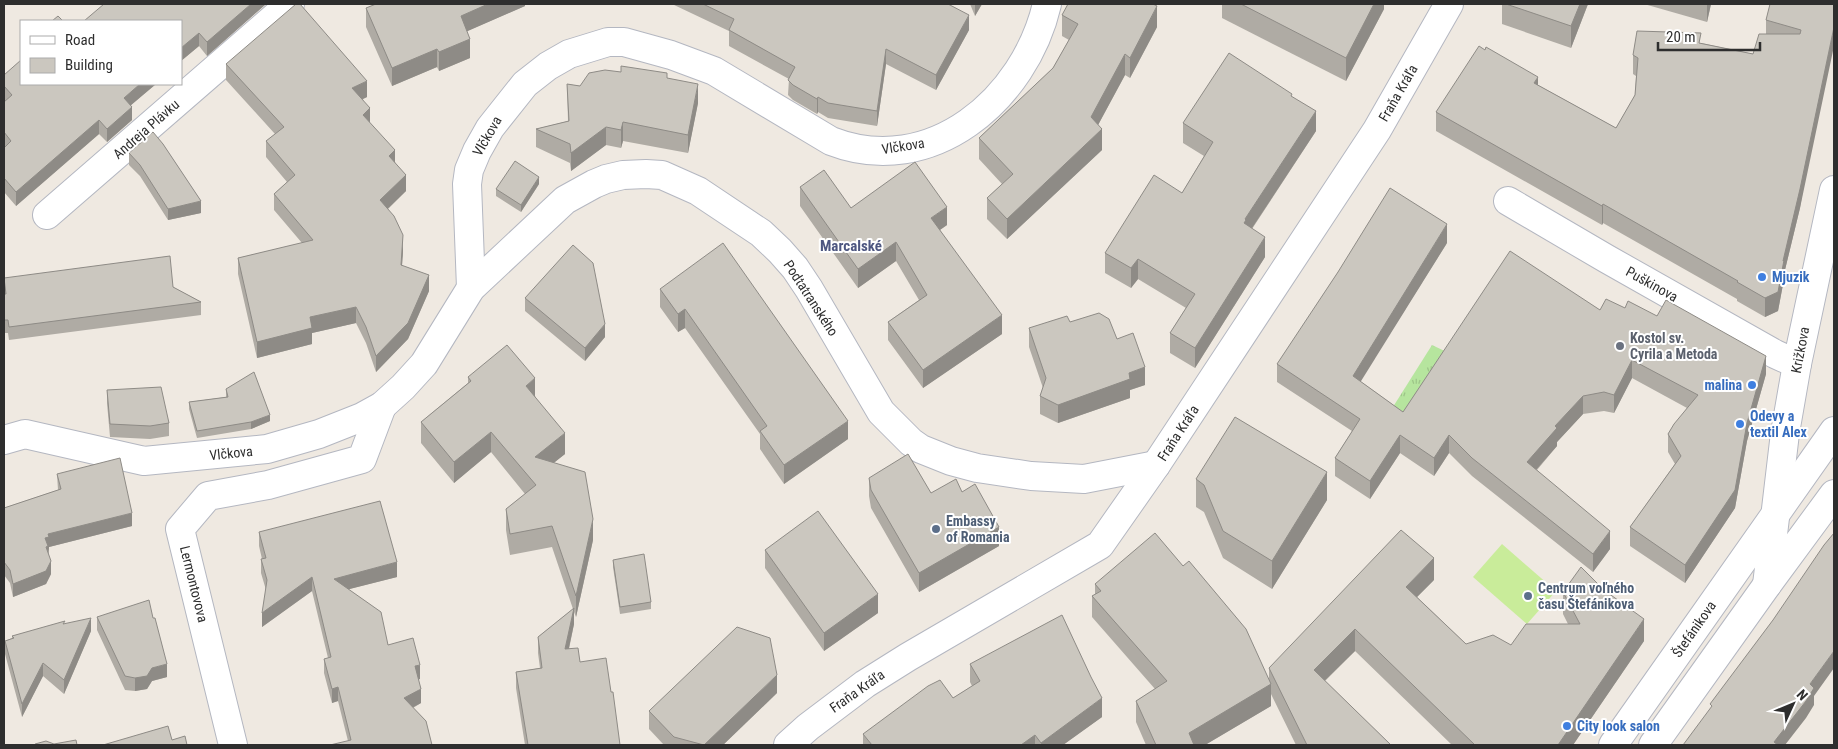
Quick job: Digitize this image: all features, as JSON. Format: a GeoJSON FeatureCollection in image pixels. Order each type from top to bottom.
{"type":"FeatureCollection","features":[{"type":"Feature","properties":{"kind":"street","name":"Andreja Plávku"},"geometry":{"type":"LineString","coordinates":[[47,215],[290,4]]}},
{"type":"Feature","properties":{"kind":"street","name":"Vlčkova"},"geometry":{"type":"LineString","coordinates":[[4,440],[25,434],[144,461],[267,449],[319,434],[362,417],[382,406],[403,388],[424,364],[471,288],[467,184],[477,152],[490,128],[525,84],[568,54],[608,42],[624,42],[671,55],[714,71],[831,140],[845,146],[882,152],[904,149],[936,140],[954,132],[993,102],[1022,65],[1042,21],[1046,4]]}},
{"type":"Feature","properties":{"kind":"street","name":"Fraňa Kráľa"},"geometry":{"type":"LineString","coordinates":[[788,745],[808,727],[865,684],[1100,545],[1156,465],[1377,130],[1449,4]]}},
{"type":"Feature","properties":{"kind":"street","name":"Podtatranského"},"geometry":{"type":"LineString","coordinates":[[471,288],[565,200],[578,192],[594,184],[623,175],[662,175],[698,191],[721,205],[761,232],[780,251],[795,268],[809,289],[881,412],[911,442],[922,449],[951,461],[977,468],[1031,476],[1084,479],[1156,465]]}},
{"type":"Feature","properties":{"kind":"street","name":"Križkova"},"geometry":{"type":"LineString","coordinates":[[1776,512],[1785,433],[1797,364],[1834,190]]}},
{"type":"Feature","properties":{"kind":"street","name":"Puškinova"},"geometry":{"type":"LineString","coordinates":[[1508,201],[1775,354],[1797,364]]}},
{"type":"Feature","properties":{"kind":"street","name":"Lermontovova"},"geometry":{"type":"LineString","coordinates":[[233,745],[180,529],[208,496],[268,484],[362,459],[382,406]]}},
{"type":"Feature","properties":{"kind":"street","name":"Štefánikova"},"geometry":{"type":"LineString","coordinates":[[1612,745],[1834,431]]}},
{"type":"Feature","properties":{"kind":"street","name":"Štefánikova"},"geometry":{"type":"LineString","coordinates":[[1653,745],[1834,494]]}},
{"type":"Feature","properties":{"kind":"street","name":"Štefánikova"},"geometry":{"type":"LineString","coordinates":[[1767,585],[1776,512]]}},
{"type":"Feature","properties":{"kind":"green space"},"geometry":{"type":"Polygon","coordinates":[[[1432,345],[1453,355],[1403,430],[1386,418],[1432,345]]]}},
{"type":"Feature","properties":{"kind":"green space"},"geometry":{"type":"Polygon","coordinates":[[[1502,544],[1556,591],[1527,624],[1473,577],[1502,544]]]}},
{"type":"Feature","properties":{"kind":"building"},"geometry":{"type":"Polygon","coordinates":[[[104,4],[251,4],[207,42],[199,33],[182,47],[182,20],[85,20],[104,4]]]}},
{"type":"Feature","properties":{"kind":"building"},"geometry":{"type":"Polygon","coordinates":[[[296,4],[300,4],[367,81],[352,88],[370,108],[363,115],[395,150],[389,156],[406,175],[380,200],[394,216],[403,235],[401,265],[429,275],[408,323],[376,356],[366,327],[356,307],[310,317],[312,328],[257,342],[238,258],[313,240],[274,194],[295,175],[266,141],[284,127],[226,64],[296,4]]]}},
{"type":"Feature","properties":{"kind":"building"},"geometry":{"type":"Polygon","coordinates":[[[376,4],[488,4],[461,16],[470,39],[439,52],[437,49],[392,68],[366,8],[376,4]]]}},
{"type":"Feature","properties":{"kind":"building"},"geometry":{"type":"Polygon","coordinates":[[[703,4],[948,4],[969,15],[936,75],[886,49],[877,111],[828,103],[793,85],[788,80],[795,67],[729,30],[734,19],[703,4]]]}},
{"type":"Feature","properties":{"kind":"building"},"geometry":{"type":"Polygon","coordinates":[[[1068,4],[1153,4],[1157,6],[1130,58],[1125,54],[1091,117],[1102,129],[1007,219],[987,198],[1013,174],[979,138],[1053,68],[1078,24],[1062,15],[1068,4]]]}},
{"type":"Feature","properties":{"kind":"building"},"geometry":{"type":"Polygon","coordinates":[[[1241,4],[1374,4],[1346,58],[1241,4]]]}},
{"type":"Feature","properties":{"kind":"building"},"geometry":{"type":"Polygon","coordinates":[[[1506,4],[1580,4],[1571,26],[1506,4]]]}},
{"type":"Feature","properties":{"kind":"building"},"geometry":{"type":"Polygon","coordinates":[[[1770,4],[1834,4],[1834,27],[1783,261],[1778,292],[1765,298],[1603,204],[1602,206],[1436,112],[1479,46],[1485,50],[1486,47],[1538,77],[1534,83],[1616,128],[1635,95],[1638,58],[1633,55],[1637,31],[1701,33],[1699,43],[1753,54],[1759,34],[1800,34],[1801,30],[1766,20],[1770,4]]]}},
{"type":"Feature","properties":{"kind":"building"},"geometry":{"type":"Polygon","coordinates":[[[58,16],[62,20],[53,20],[58,16]]]}},
{"type":"Feature","properties":{"kind":"building"},"geometry":{"type":"Polygon","coordinates":[[[1229,53],[1316,111],[1245,219],[1244,223],[1265,237],[1195,348],[1170,333],[1195,294],[1138,259],[1131,268],[1105,253],[1154,175],[1182,193],[1213,142],[1183,123],[1229,53]]]}},
{"type":"Feature","properties":{"kind":"building"},"geometry":{"type":"Polygon","coordinates":[[[20,61],[20,85],[139,85],[124,98],[132,107],[107,129],[99,120],[16,192],[4,178],[4,148],[11,141],[4,132],[4,102],[12,95],[4,86],[4,75],[20,61]]]}},
{"type":"Feature","properties":{"kind":"building"},"geometry":{"type":"Polygon","coordinates":[[[621,66],[667,73],[667,78],[698,84],[688,135],[623,122],[621,130],[606,127],[571,153],[570,144],[536,129],[569,121],[567,84],[580,86],[589,73],[605,70],[621,72],[621,66]]]}},
{"type":"Feature","properties":{"kind":"building"},"geometry":{"type":"Polygon","coordinates":[[[153,132],[201,201],[168,209],[140,165],[129,153],[153,132]]]}},
{"type":"Feature","properties":{"kind":"building"},"geometry":{"type":"Polygon","coordinates":[[[515,161],[539,177],[521,205],[496,189],[515,161]]]}},
{"type":"Feature","properties":{"kind":"building"},"geometry":{"type":"Polygon","coordinates":[[[915,162],[947,207],[931,218],[1002,315],[923,370],[888,322],[927,295],[896,242],[858,269],[800,187],[824,170],[851,208],[915,162]]]}},
{"type":"Feature","properties":{"kind":"building"},"geometry":{"type":"Polygon","coordinates":[[[1390,188],[1447,224],[1353,376],[1403,412],[1510,251],[1600,310],[1606,299],[1625,308],[1628,301],[1657,316],[1666,300],[1766,356],[1747,423],[1735,490],[1685,565],[1630,527],[1681,456],[1668,434],[1698,395],[1632,360],[1614,395],[1604,392],[1583,396],[1555,426],[1557,428],[1527,462],[1610,531],[1593,554],[1472,458],[1449,435],[1434,458],[1400,435],[1370,481],[1335,458],[1360,419],[1277,364],[1338,272],[1390,188]]]}},
{"type":"Feature","properties":{"kind":"building"},"geometry":{"type":"Polygon","coordinates":[[[723,243],[848,421],[784,465],[760,431],[767,426],[685,309],[678,314],[660,289],[723,243]]]}},
{"type":"Feature","properties":{"kind":"building"},"geometry":{"type":"Polygon","coordinates":[[[573,245],[593,263],[605,324],[585,348],[525,298],[573,245]]]}},
{"type":"Feature","properties":{"kind":"building"},"geometry":{"type":"Polygon","coordinates":[[[170,256],[173,287],[201,302],[9,327],[8,320],[4,320],[4,294],[6,294],[4,278],[170,256]]]}},
{"type":"Feature","properties":{"kind":"building"},"geometry":{"type":"Polygon","coordinates":[[[1099,313],[1109,319],[1117,339],[1133,333],[1145,367],[1129,373],[1130,379],[1058,405],[1040,396],[1046,378],[1029,328],[1067,316],[1070,322],[1099,313]]]}},
{"type":"Feature","properties":{"kind":"building"},"geometry":{"type":"Polygon","coordinates":[[[507,345],[535,378],[526,386],[565,433],[535,457],[585,472],[593,519],[576,596],[552,526],[510,534],[506,509],[536,485],[491,432],[454,462],[421,422],[471,381],[468,377],[507,345]]]}},
{"type":"Feature","properties":{"kind":"building"},"geometry":{"type":"Polygon","coordinates":[[[254,372],[270,415],[251,422],[197,431],[189,402],[228,397],[226,389],[254,372]]]}},
{"type":"Feature","properties":{"kind":"building"},"geometry":{"type":"Polygon","coordinates":[[[161,387],[169,423],[150,426],[110,424],[107,390],[161,387]]]}},
{"type":"Feature","properties":{"kind":"building"},"geometry":{"type":"Polygon","coordinates":[[[1235,417],[1327,472],[1272,561],[1223,531],[1204,485],[1196,479],[1235,417]]]}},
{"type":"Feature","properties":{"kind":"building","name":"Embassy of Romania"},"geometry":{"type":"Polygon","coordinates":[[[908,454],[931,493],[956,479],[962,492],[975,484],[999,527],[919,573],[871,490],[869,478],[908,454]]]}},
{"type":"Feature","properties":{"kind":"building"},"geometry":{"type":"Polygon","coordinates":[[[120,458],[132,513],[48,534],[49,537],[45,538],[48,546],[46,547],[51,561],[46,571],[13,584],[10,570],[4,562],[4,508],[61,489],[57,474],[120,458]]]}},
{"type":"Feature","properties":{"kind":"building"},"geometry":{"type":"Polygon","coordinates":[[[380,501],[397,562],[334,579],[381,612],[388,645],[413,638],[420,665],[415,666],[421,689],[404,698],[426,721],[432,745],[330,745],[351,740],[338,687],[332,689],[324,659],[331,657],[312,577],[262,613],[267,580],[261,559],[266,558],[259,532],[380,501]]]}},
{"type":"Feature","properties":{"kind":"building"},"geometry":{"type":"Polygon","coordinates":[[[818,511],[878,594],[824,633],[765,550],[818,511]]]}},
{"type":"Feature","properties":{"kind":"building"},"geometry":{"type":"Polygon","coordinates":[[[1401,530],[1434,558],[1406,587],[1466,644],[1493,635],[1511,645],[1526,624],[1580,624],[1563,592],[1581,567],[1604,590],[1644,619],[1558,745],[1475,745],[1355,629],[1314,670],[1391,745],[1307,745],[1269,668],[1401,530]]]}},
{"type":"Feature","properties":{"kind":"building"},"geometry":{"type":"Polygon","coordinates":[[[1155,533],[1183,566],[1189,561],[1246,629],[1271,684],[1189,733],[1194,745],[1156,745],[1136,701],[1167,681],[1092,596],[1101,591],[1095,584],[1155,533]]]}},
{"type":"Feature","properties":{"kind":"building"},"geometry":{"type":"Polygon","coordinates":[[[1834,533],[1834,651],[1810,684],[1814,688],[1806,701],[1774,742],[1778,745],[1683,745],[1712,706],[1710,704],[1773,620],[1834,533]]]}},
{"type":"Feature","properties":{"kind":"building"},"geometry":{"type":"Polygon","coordinates":[[[644,554],[651,602],[620,607],[613,560],[644,554]]]}},
{"type":"Feature","properties":{"kind":"building"},"geometry":{"type":"Polygon","coordinates":[[[149,600],[167,664],[152,668],[147,676],[135,678],[125,676],[97,617],[149,600]]]}},
{"type":"Feature","properties":{"kind":"building"},"geometry":{"type":"Polygon","coordinates":[[[574,608],[565,649],[578,648],[580,662],[606,658],[611,692],[613,692],[620,745],[528,745],[516,672],[542,668],[538,637],[574,608]]]}},
{"type":"Feature","properties":{"kind":"building"},"geometry":{"type":"Polygon","coordinates":[[[1062,615],[1102,698],[1041,743],[1035,735],[1021,745],[872,745],[863,734],[928,686],[940,680],[953,698],[980,681],[970,664],[1062,615]]]}},
{"type":"Feature","properties":{"kind":"building"},"geometry":{"type":"Polygon","coordinates":[[[91,618],[64,680],[43,663],[22,704],[5,641],[14,638],[12,636],[65,621],[63,624],[91,618]]]}},
{"type":"Feature","properties":{"kind":"building"},"geometry":{"type":"Polygon","coordinates":[[[737,627],[770,638],[777,675],[704,745],[674,737],[649,711],[737,627]]]}},
{"type":"Feature","properties":{"kind":"building"},"geometry":{"type":"Polygon","coordinates":[[[168,726],[172,740],[185,736],[187,745],[103,745],[168,726]]]}},
{"type":"Feature","properties":{"kind":"building"},"geometry":{"type":"Polygon","coordinates":[[[76,740],[77,745],[34,745],[46,741],[54,744],[76,740]]]}},
{"type":"Feature","properties":{"kind":"place","name":"Mjuzik"},"geometry":{"type":"Point","coordinates":[1762,277]}},
{"type":"Feature","properties":{"kind":"place","name":"Kostol sv. Cyrila a Metoda"},"geometry":{"type":"Point","coordinates":[1620,346]}},
{"type":"Feature","properties":{"kind":"place","name":"malina"},"geometry":{"type":"Point","coordinates":[1752,385]}},
{"type":"Feature","properties":{"kind":"place","name":"Odevy a textil Alex"},"geometry":{"type":"Point","coordinates":[1740,424]}},
{"type":"Feature","properties":{"kind":"place","name":"Embassy of Romania"},"geometry":{"type":"Point","coordinates":[936,529]}},
{"type":"Feature","properties":{"kind":"place","name":"Centrum voľného času Štefánikova"},"geometry":{"type":"Point","coordinates":[1528,596]}},
{"type":"Feature","properties":{"kind":"place","name":"City look salon"},"geometry":{"type":"Point","coordinates":[1567,726]}},
{"type":"Feature","properties":{"kind":"district","name":"Marcalské"},"geometry":{"type":"Point","coordinates":[851,246]}}]}
